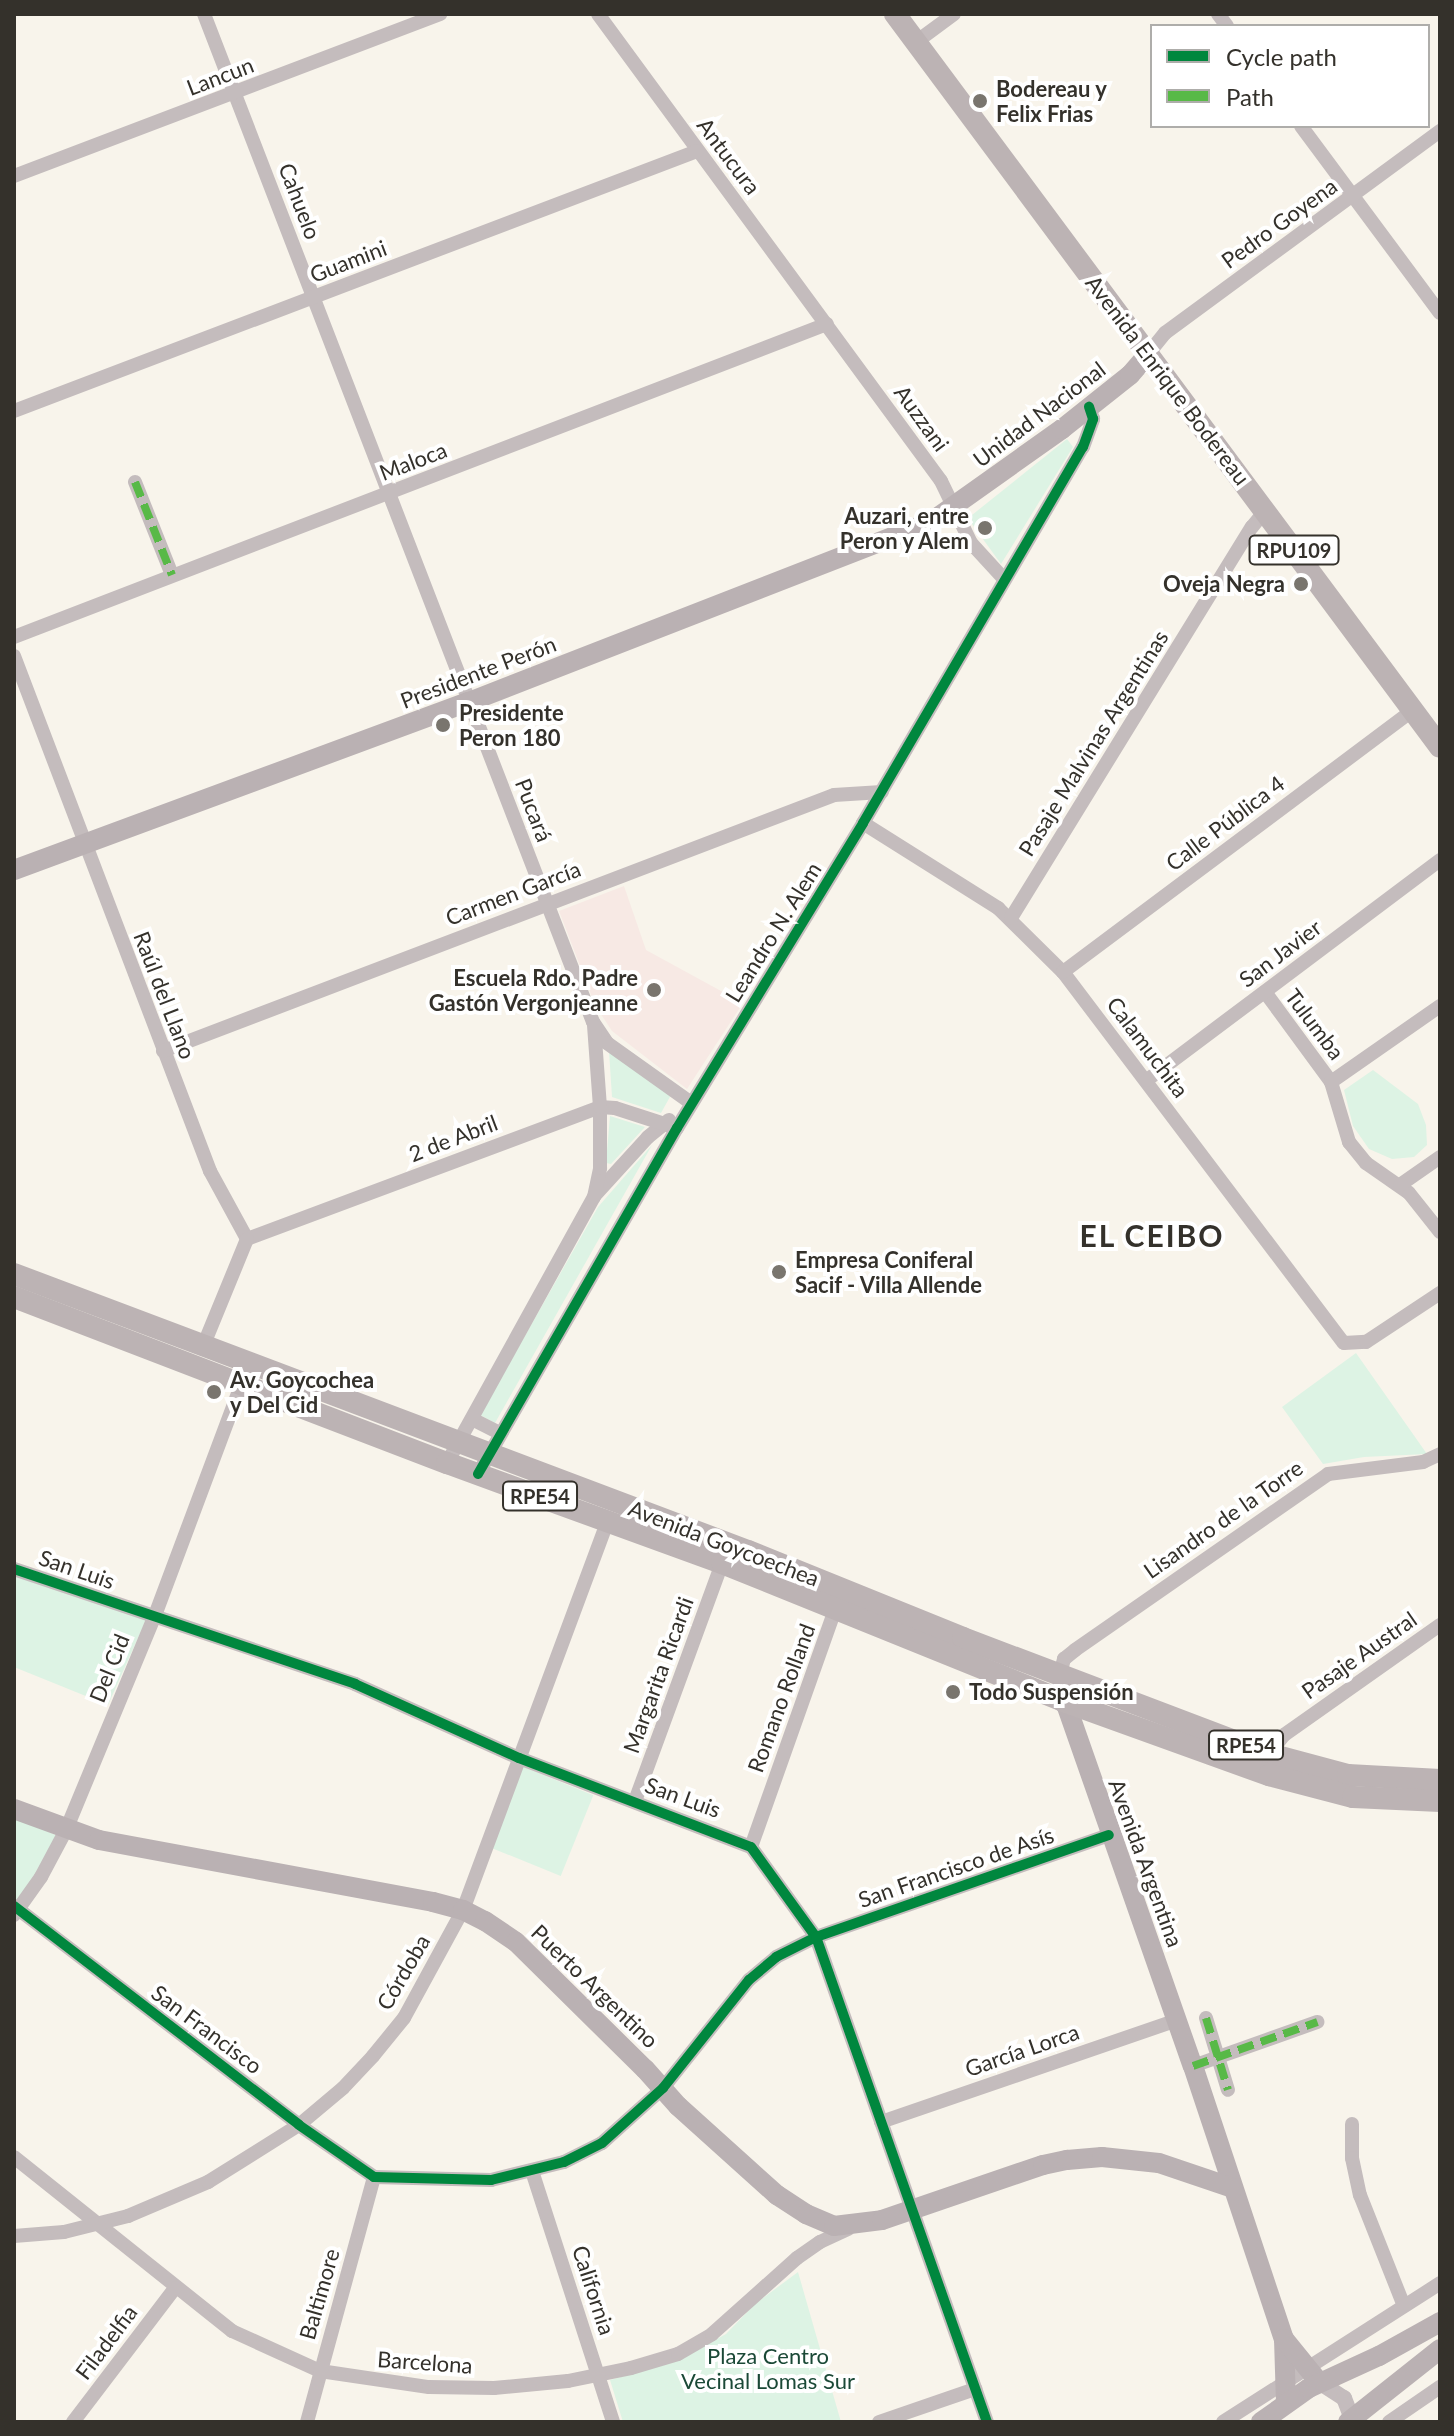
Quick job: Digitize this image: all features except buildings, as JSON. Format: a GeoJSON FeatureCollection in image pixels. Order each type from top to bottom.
{"type":"FeatureCollection","features":[{"type":"Feature","properties":{"kind":"main road","name":"Avenida Enrique Bodereau"},"geometry":{"type":"LineString","coordinates":[[895,14],[1440,747]]}},
{"type":"Feature","properties":{"kind":"main road","name":"Unidad Nacional"},"geometry":{"type":"LineString","coordinates":[[955,508],[1130,375],[1148,354]]}},
{"type":"Feature","properties":{"kind":"main road","name":"Presidente Perón"},"geometry":{"type":"LineString","coordinates":[[14,870],[469,702],[920,528],[955,508]]}},
{"type":"Feature","properties":{"kind":"main road","name":"Avenida Goycoechea"},"geometry":{"type":"LineString","coordinates":[[14,1274],[459,1443],[482,1464],[608,1520],[1063,1701],[1323,1792],[1353,1797],[1440,1801]]}},
{"type":"Feature","properties":{"kind":"main road","name":"Avenida Goycoechea"},"geometry":{"type":"LineString","coordinates":[[14,1297],[447,1463],[482,1464],[748,1551],[1269,1754],[1348,1775],[1440,1780]]}},
{"type":"Feature","properties":{"kind":"main road","name":"Avenida Argentina"},"geometry":{"type":"LineString","coordinates":[[1060,1674],[1063,1701],[1193,2066],[1284,2339],[1284,2412]]}},
{"type":"Feature","properties":{"kind":"main road","name":"Puerto Argentino"},"geometry":{"type":"LineString","coordinates":[[14,1809],[66,1830],[463,1910],[516,1942],[689,2116],[790,2205],[834,2226],[856,2226],[913,2210],[1043,2165],[1102,2157],[1159,2163],[1233,2188]]}},
{"type":"Feature","properties":{"kind":"main road"},"geometry":{"type":"LineString","coordinates":[[1261,2422],[1284,2412],[1312,2376],[1379,2356],[1440,2322]]}},
{"type":"Feature","properties":{"kind":"main road","name":"Avenida Argentina"},"geometry":{"type":"LineString","coordinates":[[1284,2339],[1312,2376]]}},
{"type":"Feature","properties":{"kind":"main road"},"geometry":{"type":"LineString","coordinates":[[1352,2421],[1440,2349]]}},
{"type":"Feature","properties":{"kind":"street","name":"Cahuelo"},"geometry":{"type":"LineString","coordinates":[[204,14],[389,494]]}},
{"type":"Feature","properties":{"kind":"street","name":"Lancun"},"geometry":{"type":"LineString","coordinates":[[14,176],[440,14]]}},
{"type":"Feature","properties":{"kind":"street","name":"Antucura"},"geometry":{"type":"LineString","coordinates":[[598,14],[827,324]]}},
{"type":"Feature","properties":{"kind":"street"},"geometry":{"type":"LineString","coordinates":[[916,42],[954,14]]}},
{"type":"Feature","properties":{"kind":"street"},"geometry":{"type":"LineString","coordinates":[[1302,128],[1440,313]]}},
{"type":"Feature","properties":{"kind":"street","name":"Pedro Goyena"},"geometry":{"type":"LineString","coordinates":[[1148,354],[1165,333],[1440,131]]}},
{"type":"Feature","properties":{"kind":"street","name":"Guamini"},"geometry":{"type":"LineString","coordinates":[[14,411],[697,151]]}},
{"type":"Feature","properties":{"kind":"street","name":"Maloca"},"geometry":{"type":"LineString","coordinates":[[14,637],[827,324]]}},
{"type":"Feature","properties":{"kind":"street","name":"Auzzani"},"geometry":{"type":"LineString","coordinates":[[827,324],[941,481],[971,543],[1004,579]]}},
{"type":"Feature","properties":{"kind":"street","name":"Leandro N. Alem"},"geometry":{"type":"LineString","coordinates":[[594,1197],[691,1103],[882,792],[1083,447],[1093,419],[1089,407]]}},
{"type":"Feature","properties":{"kind":"street"},"geometry":{"type":"LineString","coordinates":[[135,482],[172,575]]}},
{"type":"Feature","properties":{"kind":"street","name":"Pucará"},"geometry":{"type":"LineString","coordinates":[[389,494],[593,1022],[607,1043],[691,1103]]}},
{"type":"Feature","properties":{"kind":"street","name":"Pasaje Malvinas Argentinas"},"geometry":{"type":"LineString","coordinates":[[1011,918],[1243,540],[1265,511]]}},
{"type":"Feature","properties":{"kind":"street","name":"Raúl del Llano"},"geometry":{"type":"LineString","coordinates":[[14,656],[210,1171],[247,1239]]}},
{"type":"Feature","properties":{"kind":"street","name":"Calle Pública 4"},"geometry":{"type":"LineString","coordinates":[[1063,972],[1413,710]]}},
{"type":"Feature","properties":{"kind":"street","name":"Carmen García"},"geometry":{"type":"LineString","coordinates":[[163,1051],[834,795],[882,792]]}},
{"type":"Feature","properties":{"kind":"street","name":"Calamuchita"},"geometry":{"type":"LineString","coordinates":[[863,823],[1011,918],[1063,972],[1339,1338],[1350,1346],[1370,1340],[1440,1293]]}},
{"type":"Feature","properties":{"kind":"street","name":"San Javier"},"geometry":{"type":"LineString","coordinates":[[1147,1080],[1440,860]]}},
{"type":"Feature","properties":{"kind":"street","name":"Tulumba"},"geometry":{"type":"LineString","coordinates":[[1265,992],[1331,1082],[1349,1142],[1366,1163],[1400,1185],[1440,1232]]}},
{"type":"Feature","properties":{"kind":"street"},"geometry":{"type":"LineString","coordinates":[[1331,1082],[1440,1006]]}},
{"type":"Feature","properties":{"kind":"street","name":"Leandro N. Alem"},"geometry":{"type":"LineString","coordinates":[[447,1463],[594,1197],[600,1168],[600,1107],[593,1022]]}},
{"type":"Feature","properties":{"kind":"street"},"geometry":{"type":"LineString","coordinates":[[600,1107],[671,1125]]}},
{"type":"Feature","properties":{"kind":"street","name":"2 de Abril"},"geometry":{"type":"LineString","coordinates":[[247,1239],[600,1107]]}},
{"type":"Feature","properties":{"kind":"street","name":"Leandro N. Alem"},"geometry":{"type":"LineString","coordinates":[[482,1464],[671,1125]]}},
{"type":"Feature","properties":{"kind":"street"},"geometry":{"type":"LineString","coordinates":[[1400,1185],[1440,1157]]}},
{"type":"Feature","properties":{"kind":"street"},"geometry":{"type":"LineString","coordinates":[[204,1344],[247,1239]]}},
{"type":"Feature","properties":{"kind":"street","name":"Del Cid"},"geometry":{"type":"LineString","coordinates":[[15,1910],[45,1870],[66,1830],[154,1618],[242,1383]]}},
{"type":"Feature","properties":{"kind":"street"},"geometry":{"type":"LineString","coordinates":[[472,1419],[500,1433]]}},
{"type":"Feature","properties":{"kind":"street","name":"Lisandro de la Torre"},"geometry":{"type":"LineString","coordinates":[[1060,1674],[1064,1659],[1075,1650],[1328,1474],[1423,1462],[1440,1454]]}},
{"type":"Feature","properties":{"kind":"street","name":"Córdoba"},"geometry":{"type":"LineString","coordinates":[[14,2236],[64,2232],[128,2216],[208,2182],[299,2125],[343,2088],[404,2018],[463,1910],[608,1520]]}},
{"type":"Feature","properties":{"kind":"street","name":"Margarita Ricardi"},"geometry":{"type":"LineString","coordinates":[[635,1801],[722,1563]]}},
{"type":"Feature","properties":{"kind":"street","name":"San Luis"},"geometry":{"type":"LineString","coordinates":[[14,1569],[355,1684],[519,1758],[751,1847]]}},
{"type":"Feature","properties":{"kind":"street","name":"Romano Rolland"},"geometry":{"type":"LineString","coordinates":[[751,1847],[835,1610]]}},
{"type":"Feature","properties":{"kind":"street","name":"Pasaje Austral"},"geometry":{"type":"LineString","coordinates":[[1269,1754],[1284,1735],[1440,1625]]}},
{"type":"Feature","properties":{"kind":"street","name":"San Francisco de Asís"},"geometry":{"type":"LineString","coordinates":[[816,1937],[1109,1835]]}},
{"type":"Feature","properties":{"kind":"street"},"geometry":{"type":"LineString","coordinates":[[751,1847],[816,1937],[987,2422]]}},
{"type":"Feature","properties":{"kind":"street","name":"San Francisco"},"geometry":{"type":"LineString","coordinates":[[15,1910],[299,2125],[374,2177]]}},
{"type":"Feature","properties":{"kind":"street"},"geometry":{"type":"LineString","coordinates":[[374,2177],[491,2180],[564,2162],[602,2143],[663,2088],[760,1968],[816,1937]]}},
{"type":"Feature","properties":{"kind":"street"},"geometry":{"type":"LineString","coordinates":[[1206,2018],[1228,2090]]}},
{"type":"Feature","properties":{"kind":"street","name":"García Lorca"},"geometry":{"type":"LineString","coordinates":[[881,2122],[1177,2020]]}},
{"type":"Feature","properties":{"kind":"street"},"geometry":{"type":"LineString","coordinates":[[1193,2066],[1317,2022]]}},
{"type":"Feature","properties":{"kind":"street"},"geometry":{"type":"LineString","coordinates":[[1352,2124],[1352,2158],[1360,2195],[1404,2306]]}},
{"type":"Feature","properties":{"kind":"street","name":"Barcelona"},"geometry":{"type":"LineString","coordinates":[[14,2157],[232,2331],[320,2371],[429,2387],[494,2388],[598,2374],[631,2368],[690,2347],[712,2334],[797,2258],[820,2242],[856,2226]]}},
{"type":"Feature","properties":{"kind":"street","name":"California"},"geometry":{"type":"LineString","coordinates":[[532,2171],[613,2422]]}},
{"type":"Feature","properties":{"kind":"street","name":"Baltimore"},"geometry":{"type":"LineString","coordinates":[[307,2422],[374,2177]]}},
{"type":"Feature","properties":{"kind":"street"},"geometry":{"type":"LineString","coordinates":[[1223,2422],[1286,2381],[1312,2376],[1404,2306],[1440,2283]]}},
{"type":"Feature","properties":{"kind":"street","name":"Filadelfia"},"geometry":{"type":"LineString","coordinates":[[73,2422],[175,2288]]}},
{"type":"Feature","properties":{"kind":"street"},"geometry":{"type":"LineString","coordinates":[[1312,2376],[1344,2398],[1352,2421]]}},
{"type":"Feature","properties":{"kind":"street"},"geometry":{"type":"LineString","coordinates":[[1389,2422],[1440,2387]]}},
{"type":"Feature","properties":{"kind":"street"},"geometry":{"type":"LineString","coordinates":[[879,2422],[975,2389]]}},
{"type":"Feature","properties":{"kind":"shaded area","name":"Escuela Rdo. Padre Gastón Vergonjeanne"},"geometry":{"type":"Polygon","coordinates":[[[624,886],[646,950],[743,1003],[687,1089],[612,1031],[595,1005],[559,911],[624,886]]]}},
{"type":"Feature","properties":{"kind":"green space"},"geometry":{"type":"Polygon","coordinates":[[[1067,439],[1073,447],[1001,564],[972,524],[972,515],[1067,439]]]}},
{"type":"Feature","properties":{"kind":"green space"},"geometry":{"type":"Polygon","coordinates":[[[609,1051],[671,1095],[661,1113],[612,1097],[609,1051]]]}},
{"type":"Feature","properties":{"kind":"green space"},"geometry":{"type":"Polygon","coordinates":[[[1373,1070],[1418,1104],[1426,1125],[1427,1145],[1414,1157],[1392,1159],[1369,1149],[1353,1126],[1344,1090],[1373,1070]]]}},
{"type":"Feature","properties":{"kind":"green space"},"geometry":{"type":"Polygon","coordinates":[[[610,1116],[645,1127],[611,1164],[606,1163],[610,1116]]]}},
{"type":"Feature","properties":{"kind":"green space"},"geometry":{"type":"Polygon","coordinates":[[[652,1145],[495,1423],[480,1415],[598,1207],[652,1145]]]}},
{"type":"Feature","properties":{"kind":"green space"},"geometry":{"type":"Polygon","coordinates":[[[1356,1353],[1427,1454],[1364,1457],[1323,1464],[1282,1407],[1356,1353]]]}},
{"type":"Feature","properties":{"kind":"green space"},"geometry":{"type":"Polygon","coordinates":[[[14,1576],[146,1620],[108,1705],[14,1667],[14,1576]]]}},
{"type":"Feature","properties":{"kind":"green space"},"geometry":{"type":"Polygon","coordinates":[[[521,1766],[593,1795],[561,1876],[488,1847],[521,1766]]]}},
{"type":"Feature","properties":{"kind":"green space"},"geometry":{"type":"Polygon","coordinates":[[[14,1817],[58,1836],[18,1903],[14,1900],[14,1817]]]}},
{"type":"Feature","properties":{"kind":"green space","name":"Plaza Centro Vecinal Lomas Sur"},"geometry":{"type":"Polygon","coordinates":[[[798,2272],[841,2422],[623,2422],[610,2380],[677,2361],[726,2334],[755,2304],[798,2272]]]}},
{"type":"Feature","properties":{"kind":"marked path"},"geometry":{"type":"LineString","coordinates":[[135,482],[172,575]]}},
{"type":"Feature","properties":{"kind":"marked path"},"geometry":{"type":"LineString","coordinates":[[1206,2018],[1228,2090]]}},
{"type":"Feature","properties":{"kind":"marked path"},"geometry":{"type":"LineString","coordinates":[[1193,2066],[1317,2022]]}},
{"type":"Feature","properties":{"kind":"cycle path"},"geometry":{"type":"LineString","coordinates":[[478,1474],[677,1128],[863,823],[1083,447],[1093,419],[1089,407]]}},
{"type":"Feature","properties":{"kind":"cycle path"},"geometry":{"type":"LineString","coordinates":[[14,1569],[355,1684],[519,1758],[751,1847],[816,1937],[987,2422]]}},
{"type":"Feature","properties":{"kind":"cycle path"},"geometry":{"type":"LineString","coordinates":[[14,1906],[299,2125],[374,2177],[491,2180],[564,2162],[602,2143],[663,2088],[749,1980],[776,1957],[816,1937],[1109,1835]]}},
{"type":"Feature","properties":{"kind":"place","name":"Bodereau y Felix Frias"},"geometry":{"type":"Point","coordinates":[980,101]}},
{"type":"Feature","properties":{"kind":"place","name":"Auzari, entre Peron y Alem"},"geometry":{"type":"Point","coordinates":[985,528]}},
{"type":"Feature","properties":{"kind":"place","name":"Oveja Negra"},"geometry":{"type":"Point","coordinates":[1301,584]}},
{"type":"Feature","properties":{"kind":"place","name":"Presidente Peron 180"},"geometry":{"type":"Point","coordinates":[443,725]}},
{"type":"Feature","properties":{"kind":"place","name":"Escuela Rdo. Padre Gastón Vergonjeanne"},"geometry":{"type":"Point","coordinates":[654,990]}},
{"type":"Feature","properties":{"kind":"place","name":"Empresa Coniferal Sacif - Villa Allende"},"geometry":{"type":"Point","coordinates":[779,1272]}},
{"type":"Feature","properties":{"kind":"place","name":"Av. Goycochea y Del Cid"},"geometry":{"type":"Point","coordinates":[214,1392]}},
{"type":"Feature","properties":{"kind":"place","name":"Todo Suspensión"},"geometry":{"type":"Point","coordinates":[953,1692]}},
{"type":"Feature","properties":{"kind":"district","name":"EL CEIBO"},"geometry":{"type":"Point","coordinates":[1152,1235]}}]}
